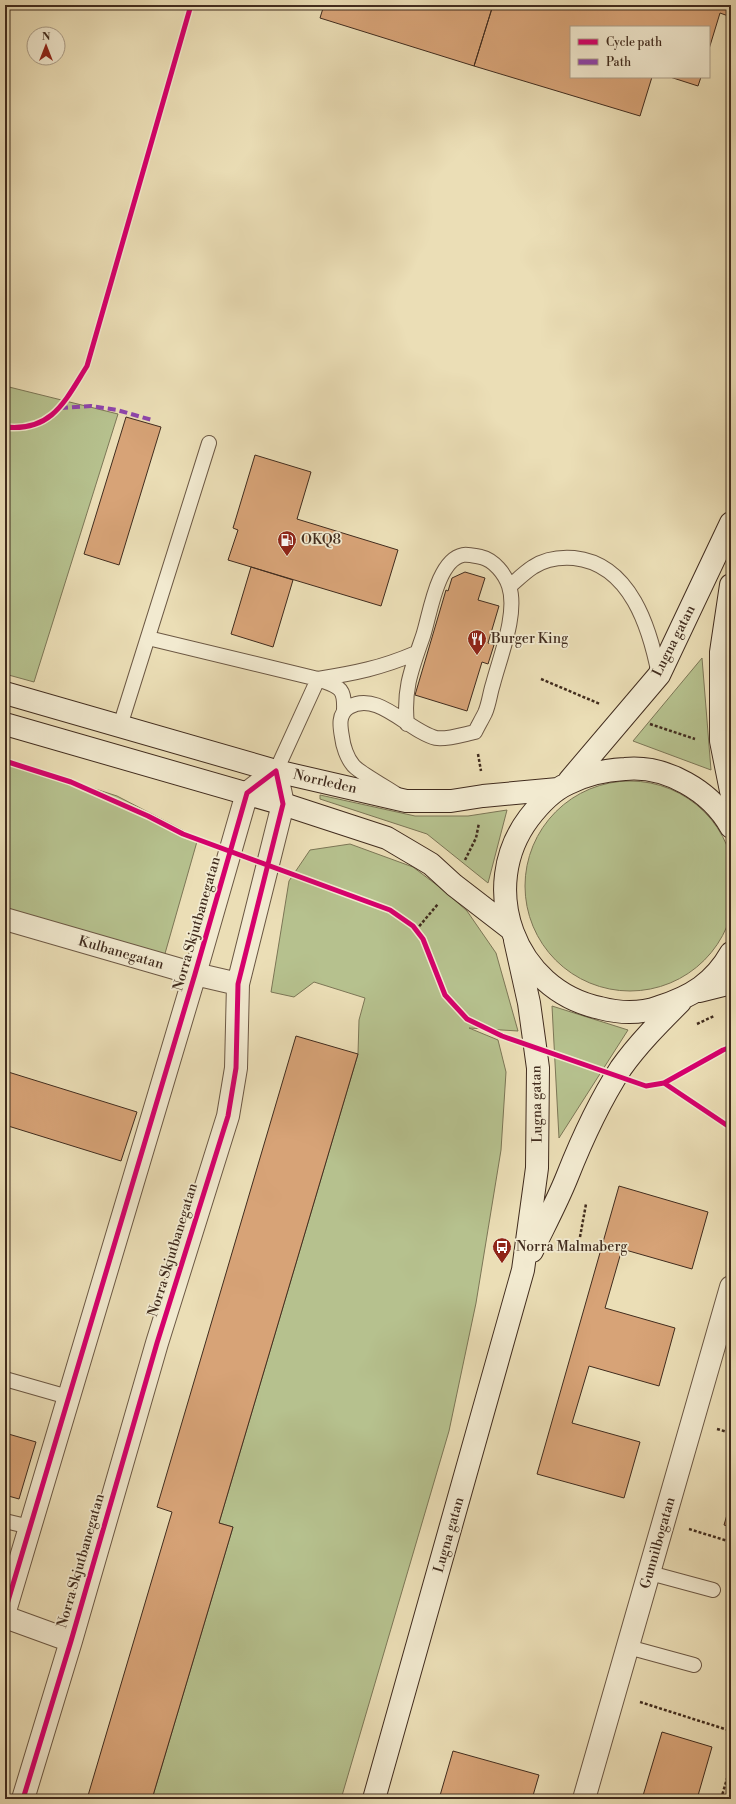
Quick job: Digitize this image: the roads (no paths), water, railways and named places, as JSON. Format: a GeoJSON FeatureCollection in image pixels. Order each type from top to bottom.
{"type":"FeatureCollection","features":[{"type":"Feature","properties":{"kind":"main road","name":"Lugna gatan"},"geometry":{"type":"LineString","coordinates":[[374,1799],[523,1270],[537,1168],[538,1068],[529,1004],[505,904],[505,877],[511,851],[522,827],[538,806],[563,786],[659,675],[731,523]]}},
{"type":"Feature","properties":{"kind":"main road"},"geometry":{"type":"LineString","coordinates":[[731,585],[721,652],[721,741],[731,791]]}},
{"type":"Feature","properties":{"kind":"main road","name":"Norrleden"},"geometry":{"type":"LineString","coordinates":[[5,693],[276,771],[406,800],[452,802],[482,796],[563,786]]}},
{"type":"Feature","properties":{"kind":"main road"},"geometry":{"type":"LineString","coordinates":[[5,724],[247,793],[387,838],[431,864],[513,935],[532,968],[556,990],[586,1005],[618,1012],[651,1010],[690,995],[731,983]]}},
{"type":"Feature","properties":{"kind":"main road"},"geometry":{"type":"LineString","coordinates":[[563,786],[600,771],[634,768],[669,775],[699,791],[725,816],[731,827]]}},
{"type":"Feature","properties":{"kind":"main road"},"geometry":{"type":"LineString","coordinates":[[247,793],[276,771]]}},
{"type":"Feature","properties":{"kind":"main road","name":"Norra Skjutbanegatan"},"geometry":{"type":"LineString","coordinates":[[23,1799],[71,1641],[157,1343],[228,1116],[236,1068],[238,984],[283,804],[276,771]]}},
{"type":"Feature","properties":{"kind":"main road","name":"Norra Skjutbanegatan"},"geometry":{"type":"LineString","coordinates":[[5,1611],[195,974],[247,793]]}},
{"type":"Feature","properties":{"kind":"main road","name":"Kulbanegatan"},"geometry":{"type":"LineString","coordinates":[[5,919],[195,974],[238,984]]}},
{"type":"Feature","properties":{"kind":"main road","name":"Lugna gatan"},"geometry":{"type":"LineString","coordinates":[[523,1270],[567,1177],[575,1155],[603,1098],[622,1067],[652,1030],[724,966],[731,953]]}},
{"type":"Feature","properties":{"kind":"main road","name":"Gunnilbogatan"},"geometry":{"type":"LineString","coordinates":[[584,1799],[731,1287]]}},
{"type":"Feature","properties":{"kind":"main road"},"geometry":{"type":"LineString","coordinates":[[5,1617],[71,1641]]}},
{"type":"Feature","properties":{"kind":"lane"},"geometry":{"type":"LineString","coordinates":[[120,726],[209,443]]}},
{"type":"Feature","properties":{"kind":"lane"},"geometry":{"type":"LineString","coordinates":[[344,710],[357,703],[372,703],[389,711],[407,724],[422,733],[438,738],[475,732],[485,713],[504,648],[512,609],[510,586],[501,569],[484,558],[464,554],[454,558],[445,569],[433,597],[410,672],[405,706],[407,724]]}},
{"type":"Feature","properties":{"kind":"lane"},"geometry":{"type":"LineString","coordinates":[[510,586],[534,566],[560,557],[586,560],[613,574],[629,593],[640,611],[652,642],[659,675]]}},
{"type":"Feature","properties":{"kind":"lane"},"geometry":{"type":"LineString","coordinates":[[148,638],[318,679],[337,686],[344,696],[344,710],[340,723],[343,744],[353,766],[406,800]]}},
{"type":"Feature","properties":{"kind":"lane"},"geometry":{"type":"LineString","coordinates":[[318,679],[368,671],[395,662],[416,652]]}},
{"type":"Feature","properties":{"kind":"lane"},"geometry":{"type":"LineString","coordinates":[[276,771],[318,679]]}},
{"type":"Feature","properties":{"kind":"lane"},"geometry":{"type":"LineString","coordinates":[[5,1379],[68,1397]]}},
{"type":"Feature","properties":{"kind":"lane"},"geometry":{"type":"LineString","coordinates":[[5,1521],[30,1527]]}},
{"type":"Feature","properties":{"kind":"lane"},"geometry":{"type":"LineString","coordinates":[[650,1573],[713,1590]]}},
{"type":"Feature","properties":{"kind":"lane"},"geometry":{"type":"LineString","coordinates":[[628,1647],[694,1665]]}},
{"type":"Feature","properties":{"kind":"place","name":"OKQ8"},"geometry":{"type":"Point","coordinates":[287,557]}},
{"type":"Feature","properties":{"kind":"place","name":"Burger King"},"geometry":{"type":"Point","coordinates":[477,656]}},
{"type":"Feature","properties":{"kind":"place","name":"Norra Malmaberg"},"geometry":{"type":"Point","coordinates":[502,1264]}}]}
